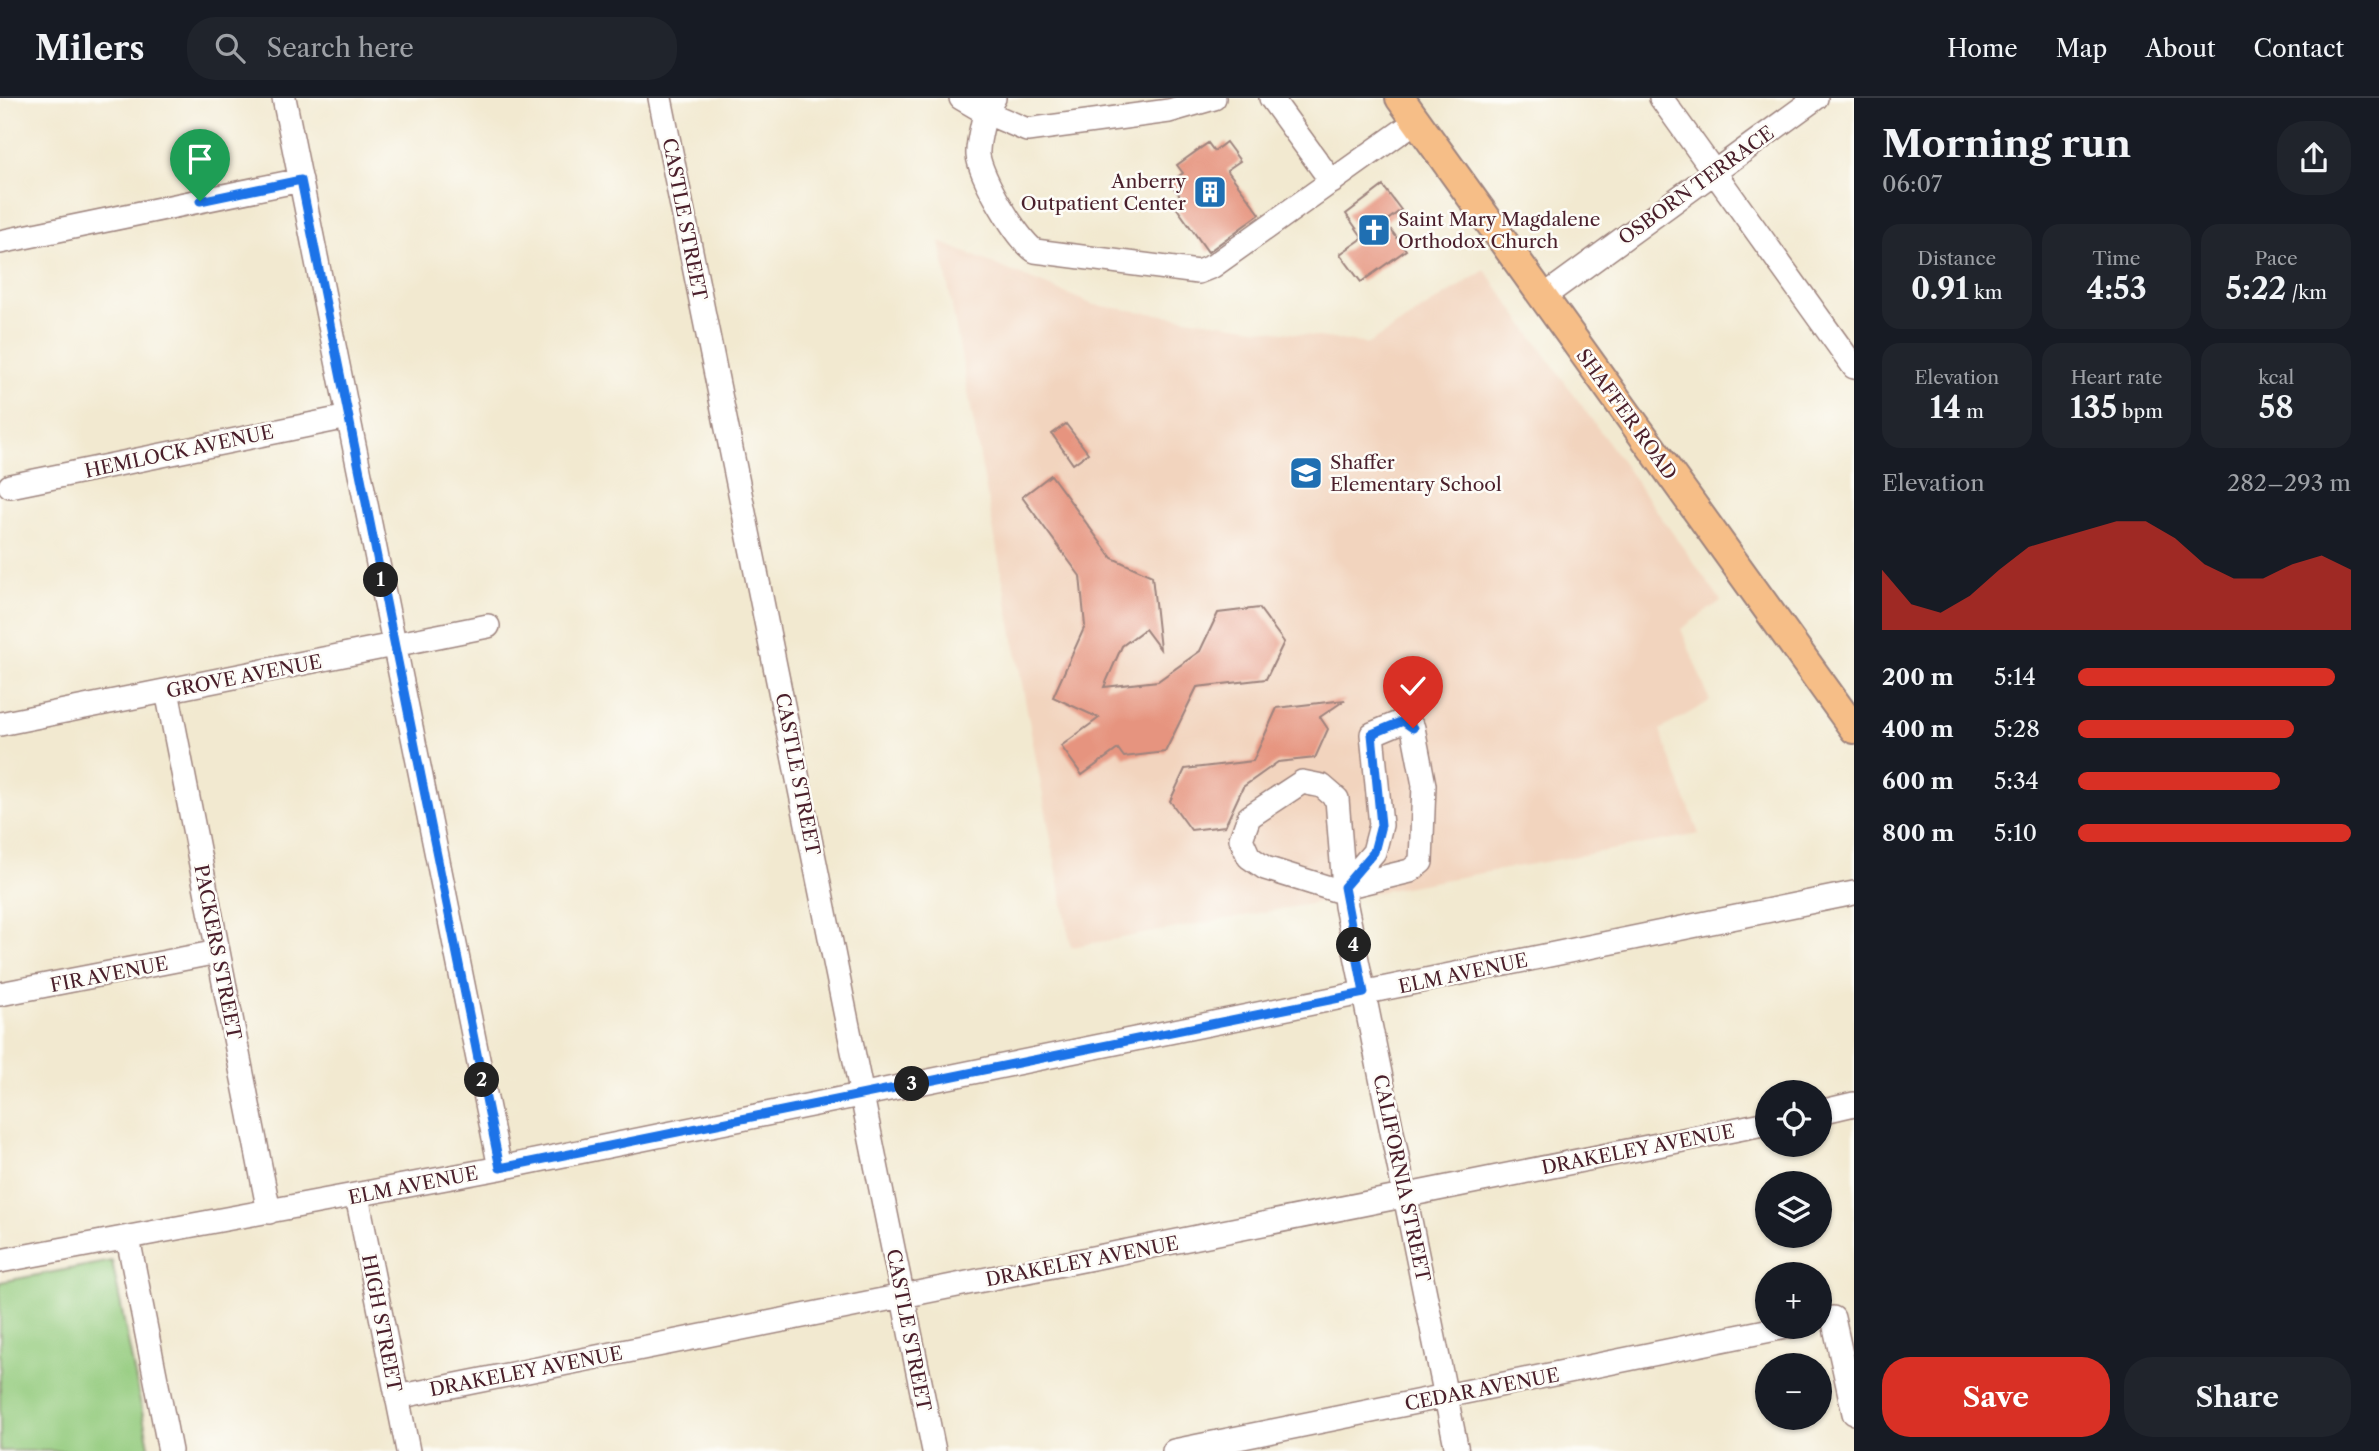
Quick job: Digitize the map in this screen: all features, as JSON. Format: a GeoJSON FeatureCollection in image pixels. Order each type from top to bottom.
{"type":"FeatureCollection","features":[{"type":"Feature","properties":{"kind":"main road","name":"SHAFFER ROAD"},"geometry":{"type":"LineString","coordinates":[[1400,98],[1853,726]]}},
{"type":"Feature","properties":{"kind":"street"},"geometry":{"type":"LineString","coordinates":[[284,98],[500,1168]]}},
{"type":"Feature","properties":{"kind":"street","name":"CASTLE STREET"},"geometry":{"type":"LineString","coordinates":[[660,98],[934,1451]]}},
{"type":"Feature","properties":{"kind":"street"},"geometry":{"type":"LineString","coordinates":[[961,98],[989,105],[1027,130],[1169,111],[1214,98]]}},
{"type":"Feature","properties":{"kind":"street"},"geometry":{"type":"LineString","coordinates":[[1272,98],[1332,182]]}},
{"type":"Feature","properties":{"kind":"street"},"geometry":{"type":"LineString","coordinates":[[1661,98],[1854,367]]}},
{"type":"Feature","properties":{"kind":"street","name":"OSBORN TERRACE"},"geometry":{"type":"LineString","coordinates":[[1543,298],[1816,98]]}},
{"type":"Feature","properties":{"kind":"street"},"geometry":{"type":"LineString","coordinates":[[989,105],[978,156],[1008,222],[1016,235],[1035,251],[1198,272],[1213,266],[1416,121]]}},
{"type":"Feature","properties":{"kind":"street"},"geometry":{"type":"LineString","coordinates":[[0,242],[301,180]]}},
{"type":"Feature","properties":{"kind":"street","name":"HEMLOCK AVENUE"},"geometry":{"type":"LineString","coordinates":[[10,486],[348,417]]}},
{"type":"Feature","properties":{"kind":"street","name":"GROVE AVENUE"},"geometry":{"type":"LineString","coordinates":[[0,724],[488,626]]}},
{"type":"Feature","properties":{"kind":"street","name":"PACKERS STREET"},"geometry":{"type":"LineString","coordinates":[[167,691],[269,1212]]}},
{"type":"Feature","properties":{"kind":"street"},"geometry":{"type":"LineString","coordinates":[[1403,721],[1409,723],[1413,728],[1424,785],[1421,862],[1410,871],[1345,895],[1374,852],[1381,825],[1372,734],[1403,721]]}},
{"type":"Feature","properties":{"kind":"street","name":"CALIFORNIA STREET"},"geometry":{"type":"LineString","coordinates":[[1345,895],[1265,868],[1249,857],[1241,839],[1249,817],[1302,782],[1322,786],[1337,799],[1345,895],[1457,1451]]}},
{"type":"Feature","properties":{"kind":"street","name":"ELM AVENUE"},"geometry":{"type":"LineString","coordinates":[[0,1261],[500,1168],[1854,893]]}},
{"type":"Feature","properties":{"kind":"street","name":"FIR AVENUE"},"geometry":{"type":"LineString","coordinates":[[0,994],[218,952]]}},
{"type":"Feature","properties":{"kind":"street"},"geometry":{"type":"LineString","coordinates":[[1832,1109],[1854,1104]]}},
{"type":"Feature","properties":{"kind":"street","name":"DRAKELEY AVENUE"},"geometry":{"type":"LineString","coordinates":[[397,1397],[1755,1126]]}},
{"type":"Feature","properties":{"kind":"street","name":"HIGH STREET"},"geometry":{"type":"LineString","coordinates":[[357,1196],[408,1451]]}},
{"type":"Feature","properties":{"kind":"street"},"geometry":{"type":"LineString","coordinates":[[128,1238],[170,1451]]}},
{"type":"Feature","properties":{"kind":"street"},"geometry":{"type":"LineString","coordinates":[[1836,1317],[1854,1413]]}},
{"type":"Feature","properties":{"kind":"street","name":"CEDAR AVENUE"},"geometry":{"type":"LineString","coordinates":[[1174,1451],[1755,1333]]}},
{"type":"Feature","properties":{"kind":"shaded area","name":"Shaffer Elementary School"},"geometry":{"type":"Polygon","coordinates":[[[940,242],[1094,305],[1368,344],[1485,270],[1721,601],[1681,629],[1710,701],[1660,730],[1699,834],[1071,947],[940,242]]]}},
{"type":"Feature","properties":{"kind":"green space"},"geometry":{"type":"Polygon","coordinates":[[[112,1261],[150,1451],[0,1451],[0,1282],[112,1261]]]}},
{"type":"Feature","properties":{"kind":"building","name":"Anberry Outpatient Center"},"geometry":{"type":"Polygon","coordinates":[[[1226,142],[1240,161],[1227,170],[1260,214],[1208,252],[1176,207],[1184,201],[1170,183],[1183,173],[1177,165],[1208,143],[1214,151],[1226,142]]]}},
{"type":"Feature","properties":{"kind":"building","name":"Saint Mary Magdalene Orthodox Church"},"geometry":{"type":"Polygon","coordinates":[[[1383,186],[1401,210],[1385,222],[1406,250],[1361,282],[1340,254],[1363,238],[1346,214],[1383,186]]]}},
{"type":"Feature","properties":{"kind":"building"},"geometry":{"type":"Polygon","coordinates":[[[1066,424],[1088,453],[1073,464],[1052,434],[1066,424]]]}},
{"type":"Feature","properties":{"kind":"building"},"geometry":{"type":"Polygon","coordinates":[[[1051,475],[1112,558],[1152,576],[1160,649],[1145,629],[1122,646],[1104,687],[1158,681],[1200,651],[1218,613],[1259,608],[1284,642],[1266,679],[1197,687],[1165,752],[1124,757],[1118,749],[1082,775],[1061,746],[1099,718],[1053,697],[1085,626],[1080,576],[1022,497],[1051,475]]]}},
{"type":"Feature","properties":{"kind":"building"},"geometry":{"type":"Polygon","coordinates":[[[1345,700],[1320,717],[1328,729],[1315,758],[1278,762],[1243,787],[1225,826],[1191,830],[1170,801],[1185,769],[1253,761],[1277,708],[1345,700]]]}},
{"type":"Feature","properties":{"kind":"place","name":"Anberry Outpatient Center"},"geometry":{"type":"Point","coordinates":[1210,192]}},
{"type":"Feature","properties":{"kind":"place","name":"Saint Mary Magdalene Orthodox Church"},"geometry":{"type":"Point","coordinates":[1374,230]}},
{"type":"Feature","properties":{"kind":"place","name":"Shaffer Elementary School"},"geometry":{"type":"Point","coordinates":[1306,473]}},
{"type":"Feature","properties":{"kind":"route"},"geometry":{"type":"LineString","coordinates":[[200,201],[301,180],[500,1168],[1364,993],[1344,887],[1374,852],[1381,825],[1372,734],[1403,721],[1413,728]]}}]}
